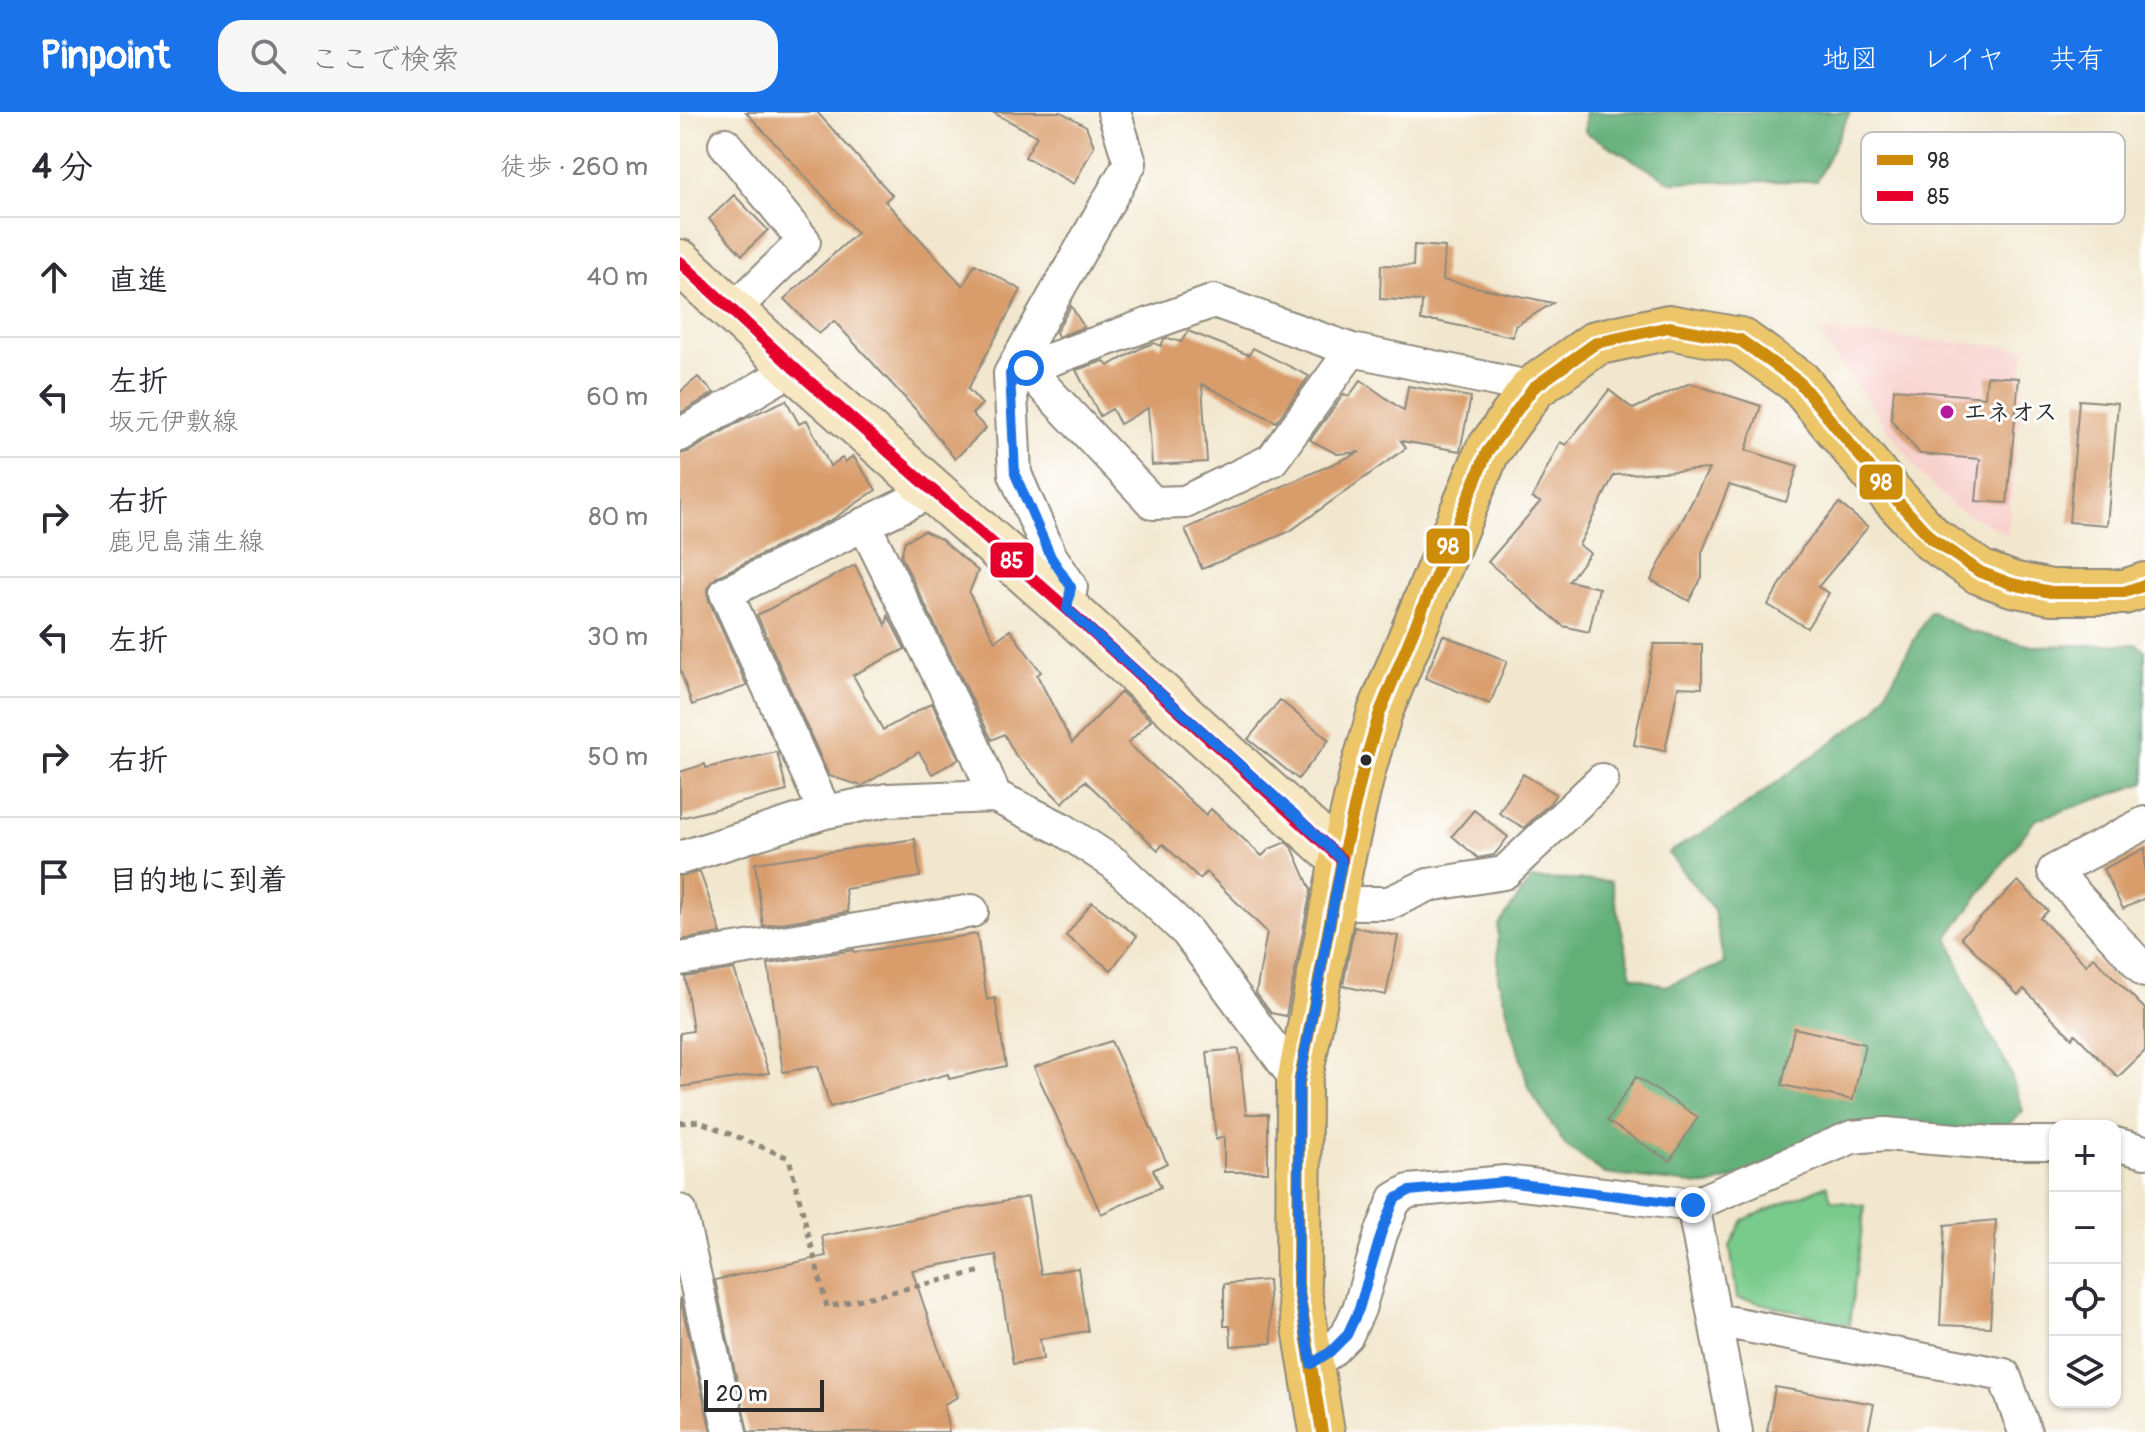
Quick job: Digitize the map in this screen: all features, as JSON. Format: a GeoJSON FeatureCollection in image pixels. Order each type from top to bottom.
{"type":"FeatureCollection","features":[{"type":"Feature","properties":{"kind":"main road"},"geometry":{"type":"LineString","coordinates":[[680,262],[1342,860]]}},
{"type":"Feature","properties":{"kind":"main road"},"geometry":{"type":"LineString","coordinates":[[1322,1432],[1298,1285],[1299,1083],[1342,860],[1380,712],[1487,452],[1533,388],[1596,343],[1669,327],[1740,340],[1799,382],[1932,539],[1980,572],[2012,584],[2051,592],[2124,592],[2145,585]]}},
{"type":"Feature","properties":{"kind":"street"},"geometry":{"type":"LineString","coordinates":[[1067,609],[1071,587],[1051,557],[1015,474],[1018,371],[1130,163],[1114,112]]}},
{"type":"Feature","properties":{"kind":"street"},"geometry":{"type":"LineString","coordinates":[[725,144],[804,241],[732,311]]}},
{"type":"Feature","properties":{"kind":"street"},"geometry":{"type":"LineString","coordinates":[[1018,371],[1214,301],[1352,350],[1533,388]]}},
{"type":"Feature","properties":{"kind":"street"},"geometry":{"type":"LineString","coordinates":[[1018,371],[1153,503],[1185,502],[1272,460],[1352,350]]}},
{"type":"Feature","properties":{"kind":"street"},"geometry":{"type":"LineString","coordinates":[[684,429],[794,368]]}},
{"type":"Feature","properties":{"kind":"street"},"geometry":{"type":"LineString","coordinates":[[825,812],[726,593],[932,491]]}},
{"type":"Feature","properties":{"kind":"street"},"geometry":{"type":"LineString","coordinates":[[864,524],[972,742],[995,796]]}},
{"type":"Feature","properties":{"kind":"street"},"geometry":{"type":"LineString","coordinates":[[1334,903],[1389,903],[1428,885],[1504,873],[1602,780]]}},
{"type":"Feature","properties":{"kind":"street"},"geometry":{"type":"LineString","coordinates":[[680,858],[825,812],[887,800],[995,796],[1062,829],[1114,863],[1187,932],[1299,1083]]}},
{"type":"Feature","properties":{"kind":"street"},"geometry":{"type":"LineString","coordinates":[[2145,823],[2054,871],[2145,971]]}},
{"type":"Feature","properties":{"kind":"street"},"geometry":{"type":"LineString","coordinates":[[680,959],[972,911]]}},
{"type":"Feature","properties":{"kind":"street"},"geometry":{"type":"LineString","coordinates":[[1311,1364],[1330,1352],[1347,1335],[1359,1309],[1381,1234],[1395,1199],[1409,1191],[1505,1182],[1693,1205],[1852,1137],[1885,1134],[1992,1143],[2049,1143]]}},
{"type":"Feature","properties":{"kind":"street"},"geometry":{"type":"LineString","coordinates":[[2121,1146],[2145,1152]]}},
{"type":"Feature","properties":{"kind":"street"},"geometry":{"type":"LineString","coordinates":[[1693,1205],[1736,1432]]}},
{"type":"Feature","properties":{"kind":"street"},"geometry":{"type":"LineString","coordinates":[[680,1211],[730,1432]]}},
{"type":"Feature","properties":{"kind":"street"},"geometry":{"type":"LineString","coordinates":[[1716,1320],[2004,1375],[2025,1432]]}},
{"type":"Feature","properties":{"kind":"path"},"geometry":{"type":"LineString","coordinates":[[680,1123],[698,1121],[789,1158],[827,1307],[982,1271]]}},
{"type":"Feature","properties":{"kind":"shaded area","name":"エネオス"},"geometry":{"type":"Polygon","coordinates":[[[1817,331],[2025,348],[2008,535],[1954,507],[1922,476],[1817,331]]]}},
{"type":"Feature","properties":{"kind":"green space"},"geometry":{"type":"Polygon","coordinates":[[[1585,112],[1850,112],[1817,181],[1671,182],[1585,132],[1585,112]]]}},
{"type":"Feature","properties":{"kind":"green space"},"geometry":{"type":"Polygon","coordinates":[[[1930,611],[1968,631],[2033,646],[2136,644],[2145,650],[2145,783],[2035,820],[1948,937],[1977,1011],[2008,1067],[2023,1111],[2012,1123],[1986,1134],[1910,1125],[1708,1186],[1605,1174],[1565,1145],[1529,1089],[1498,978],[1498,926],[1531,879],[1611,881],[1632,976],[1665,986],[1724,964],[1714,910],[1668,853],[1732,815],[1876,710],[1930,611]]]}},
{"type":"Feature","properties":{"kind":"green space"},"geometry":{"type":"Polygon","coordinates":[[[1827,1185],[1831,1200],[1865,1206],[1849,1325],[1737,1299],[1730,1246],[1743,1220],[1827,1185]]]}},
{"type":"Feature","properties":{"kind":"building"},"geometry":{"type":"Polygon","coordinates":[[[746,112],[817,112],[892,195],[885,201],[963,286],[975,264],[1021,290],[968,389],[982,404],[972,414],[986,428],[955,459],[916,410],[834,321],[819,334],[784,299],[857,233],[746,112]]]}},
{"type":"Feature","properties":{"kind":"building"},"geometry":{"type":"Polygon","coordinates":[[[992,112],[1061,112],[1086,126],[1094,146],[1074,184],[1025,157],[1037,136],[992,112]]]}},
{"type":"Feature","properties":{"kind":"building"},"geometry":{"type":"Polygon","coordinates":[[[734,195],[768,230],[742,255],[709,219],[734,195]]]}},
{"type":"Feature","properties":{"kind":"building"},"geometry":{"type":"Polygon","coordinates":[[[1414,245],[1445,247],[1443,280],[1553,303],[1515,326],[1513,337],[1436,321],[1421,321],[1422,301],[1380,299],[1381,265],[1413,266],[1414,245]]]}},
{"type":"Feature","properties":{"kind":"building"},"geometry":{"type":"Polygon","coordinates":[[[1071,306],[1084,327],[1058,337],[1056,332],[1071,306]]]}},
{"type":"Feature","properties":{"kind":"building"},"geometry":{"type":"Polygon","coordinates":[[[1188,331],[1249,355],[1253,348],[1309,376],[1276,422],[1202,384],[1207,462],[1152,465],[1148,408],[1120,424],[1112,409],[1100,416],[1076,370],[1104,361],[1108,366],[1143,347],[1154,343],[1161,346],[1164,339],[1181,342],[1188,331]]]}},
{"type":"Feature","properties":{"kind":"building"},"geometry":{"type":"Polygon","coordinates":[[[1987,376],[2019,378],[2007,503],[1976,501],[1980,459],[1920,454],[1891,420],[1894,389],[1985,397],[1987,376]]]}},
{"type":"Feature","properties":{"kind":"building"},"geometry":{"type":"Polygon","coordinates":[[[698,377],[714,393],[680,413],[680,392],[698,377]]]}},
{"type":"Feature","properties":{"kind":"building"},"geometry":{"type":"Polygon","coordinates":[[[1361,380],[1404,411],[1408,386],[1471,397],[1460,451],[1401,441],[1406,448],[1290,531],[1202,569],[1185,529],[1360,452],[1337,454],[1310,440],[1344,394],[1349,396],[1361,380]]]}},
{"type":"Feature","properties":{"kind":"building"},"geometry":{"type":"Polygon","coordinates":[[[1690,383],[1761,406],[1746,450],[1798,466],[1786,502],[1729,485],[1702,553],[1702,577],[1689,601],[1651,580],[1709,469],[1614,475],[1579,545],[1590,553],[1569,581],[1599,588],[1589,632],[1563,626],[1488,562],[1540,502],[1532,498],[1560,442],[1566,445],[1609,390],[1633,409],[1690,383]]]}},
{"type":"Feature","properties":{"kind":"building"},"geometry":{"type":"Polygon","coordinates":[[[786,400],[799,424],[807,420],[830,466],[842,458],[845,462],[853,456],[876,490],[833,519],[711,582],[707,591],[709,601],[747,686],[692,705],[680,669],[680,454],[786,400]]]}},
{"type":"Feature","properties":{"kind":"building"},"geometry":{"type":"Polygon","coordinates":[[[2079,400],[2118,403],[2107,525],[2069,522],[2079,400]]]}},
{"type":"Feature","properties":{"kind":"building"},"geometry":{"type":"Polygon","coordinates":[[[1839,503],[1868,527],[1818,587],[1829,593],[1807,628],[1768,605],[1802,548],[1839,503]]]}},
{"type":"Feature","properties":{"kind":"building"},"geometry":{"type":"Polygon","coordinates":[[[924,531],[941,539],[978,571],[969,593],[995,641],[1010,630],[1041,672],[1037,675],[1072,743],[1121,692],[1151,720],[1128,743],[1206,815],[1211,809],[1262,856],[1269,849],[1286,842],[1293,849],[1311,890],[1286,1016],[1271,1013],[1256,993],[1267,932],[1206,872],[1200,879],[1163,844],[1158,850],[1085,781],[1062,803],[1016,756],[1004,734],[992,740],[901,556],[905,541],[924,531]]]}},
{"type":"Feature","properties":{"kind":"building"},"geometry":{"type":"Polygon","coordinates":[[[855,565],[886,625],[888,616],[905,649],[853,675],[883,730],[932,703],[959,759],[932,774],[919,752],[862,786],[829,776],[757,615],[855,565]]]}},
{"type":"Feature","properties":{"kind":"building"},"geometry":{"type":"Polygon","coordinates":[[[1443,635],[1507,661],[1490,704],[1425,678],[1443,635]]]}},
{"type":"Feature","properties":{"kind":"building"},"geometry":{"type":"Polygon","coordinates":[[[1654,644],[1702,644],[1702,688],[1678,687],[1665,751],[1634,745],[1654,644]]]}},
{"type":"Feature","properties":{"kind":"building"},"geometry":{"type":"Polygon","coordinates":[[[1280,700],[1329,740],[1298,779],[1248,739],[1280,700]]]}},
{"type":"Feature","properties":{"kind":"building"},"geometry":{"type":"Polygon","coordinates":[[[777,752],[787,791],[680,818],[680,772],[705,764],[706,768],[777,752]]]}},
{"type":"Feature","properties":{"kind":"building"},"geometry":{"type":"Polygon","coordinates":[[[1523,774],[1556,794],[1524,828],[1499,813],[1523,774]]]}},
{"type":"Feature","properties":{"kind":"building"},"geometry":{"type":"Polygon","coordinates":[[[1474,810],[1508,837],[1494,855],[1478,858],[1452,836],[1474,810]]]}},
{"type":"Feature","properties":{"kind":"building"},"geometry":{"type":"Polygon","coordinates":[[[915,839],[920,877],[845,889],[848,912],[763,926],[755,863],[915,839]]]}},
{"type":"Feature","properties":{"kind":"building"},"geometry":{"type":"Polygon","coordinates":[[[2145,848],[2145,898],[2123,909],[2103,869],[2145,848]]]}},
{"type":"Feature","properties":{"kind":"building"},"geometry":{"type":"Polygon","coordinates":[[[700,872],[721,933],[680,940],[680,876],[700,872]]]}},
{"type":"Feature","properties":{"kind":"building"},"geometry":{"type":"Polygon","coordinates":[[[2018,881],[2048,911],[2040,918],[2086,965],[2093,957],[2145,1009],[2145,1051],[2118,1077],[2075,1034],[2072,1038],[2024,989],[2018,995],[1961,937],[2018,881]]]}},
{"type":"Feature","properties":{"kind":"building"},"geometry":{"type":"Polygon","coordinates":[[[1092,902],[1137,936],[1111,970],[1066,936],[1092,902]]]}},
{"type":"Feature","properties":{"kind":"building"},"geometry":{"type":"Polygon","coordinates":[[[1354,927],[1398,936],[1386,995],[1343,986],[1354,927]]]}},
{"type":"Feature","properties":{"kind":"building"},"geometry":{"type":"Polygon","coordinates":[[[977,934],[987,1000],[995,998],[1006,1066],[949,1079],[948,1074],[830,1107],[818,1066],[783,1072],[768,964],[977,934]]]}},
{"type":"Feature","properties":{"kind":"building"},"geometry":{"type":"Polygon","coordinates":[[[734,969],[769,1073],[680,1087],[680,1033],[693,1031],[685,977],[734,969]]]}},
{"type":"Feature","properties":{"kind":"building"},"geometry":{"type":"Polygon","coordinates":[[[1794,1028],[1865,1044],[1853,1100],[1782,1085],[1794,1028]]]}},
{"type":"Feature","properties":{"kind":"building"},"geometry":{"type":"Polygon","coordinates":[[[1111,1041],[1167,1163],[1153,1170],[1161,1187],[1101,1214],[1034,1067],[1111,1041]]]}},
{"type":"Feature","properties":{"kind":"building"},"geometry":{"type":"Polygon","coordinates":[[[1239,1049],[1246,1114],[1268,1114],[1268,1172],[1224,1172],[1224,1136],[1216,1140],[1207,1052],[1239,1049]]]}},
{"type":"Feature","properties":{"kind":"building"},"geometry":{"type":"Polygon","coordinates":[[[1636,1077],[1698,1117],[1670,1161],[1607,1121],[1636,1077]]]}},
{"type":"Feature","properties":{"kind":"building"},"geometry":{"type":"Polygon","coordinates":[[[1028,1197],[1041,1274],[1078,1268],[1088,1331],[1040,1339],[1043,1359],[1013,1364],[996,1255],[912,1270],[958,1397],[944,1404],[949,1432],[748,1432],[715,1280],[826,1256],[822,1236],[1028,1197]]]}},
{"type":"Feature","properties":{"kind":"building"},"geometry":{"type":"Polygon","coordinates":[[[1996,1220],[1990,1327],[1940,1325],[1945,1225],[1996,1220]]]}},
{"type":"Feature","properties":{"kind":"building"},"geometry":{"type":"Polygon","coordinates":[[[1268,1280],[1272,1343],[1231,1346],[1230,1326],[1224,1326],[1224,1284],[1268,1280]]]}},
{"type":"Feature","properties":{"kind":"building"},"geometry":{"type":"Polygon","coordinates":[[[680,1297],[711,1432],[680,1432],[680,1297]]]}},
{"type":"Feature","properties":{"kind":"building"},"geometry":{"type":"Polygon","coordinates":[[[1775,1387],[1874,1404],[1868,1432],[1767,1432],[1775,1387]]]}},
{"type":"Feature","properties":{"kind":"transit line","name":"85"},"geometry":{"type":"LineString","coordinates":[[680,262],[1342,860]]}},
{"type":"Feature","properties":{"kind":"transit line","name":"98"},"geometry":{"type":"LineString","coordinates":[[1322,1432],[1298,1285],[1299,1083],[1342,860],[1380,712],[1487,452],[1533,388],[1596,343],[1669,327],[1740,340],[1799,382],[1932,539],[1980,572],[2012,584],[2051,592],[2124,592],[2145,585]]}},
{"type":"Feature","properties":{"kind":"place","name":"エネオス"},"geometry":{"type":"Point","coordinates":[1947,412]}},
{"type":"Feature","properties":{"kind":"route"},"geometry":{"type":"LineString","coordinates":[[1026,368],[1010,374],[1015,474],[1051,557],[1071,587],[1067,609],[1342,860],[1299,1083],[1298,1285],[1311,1364],[1330,1352],[1347,1335],[1359,1309],[1381,1234],[1395,1199],[1409,1191],[1505,1182],[1693,1205]]}}]}
